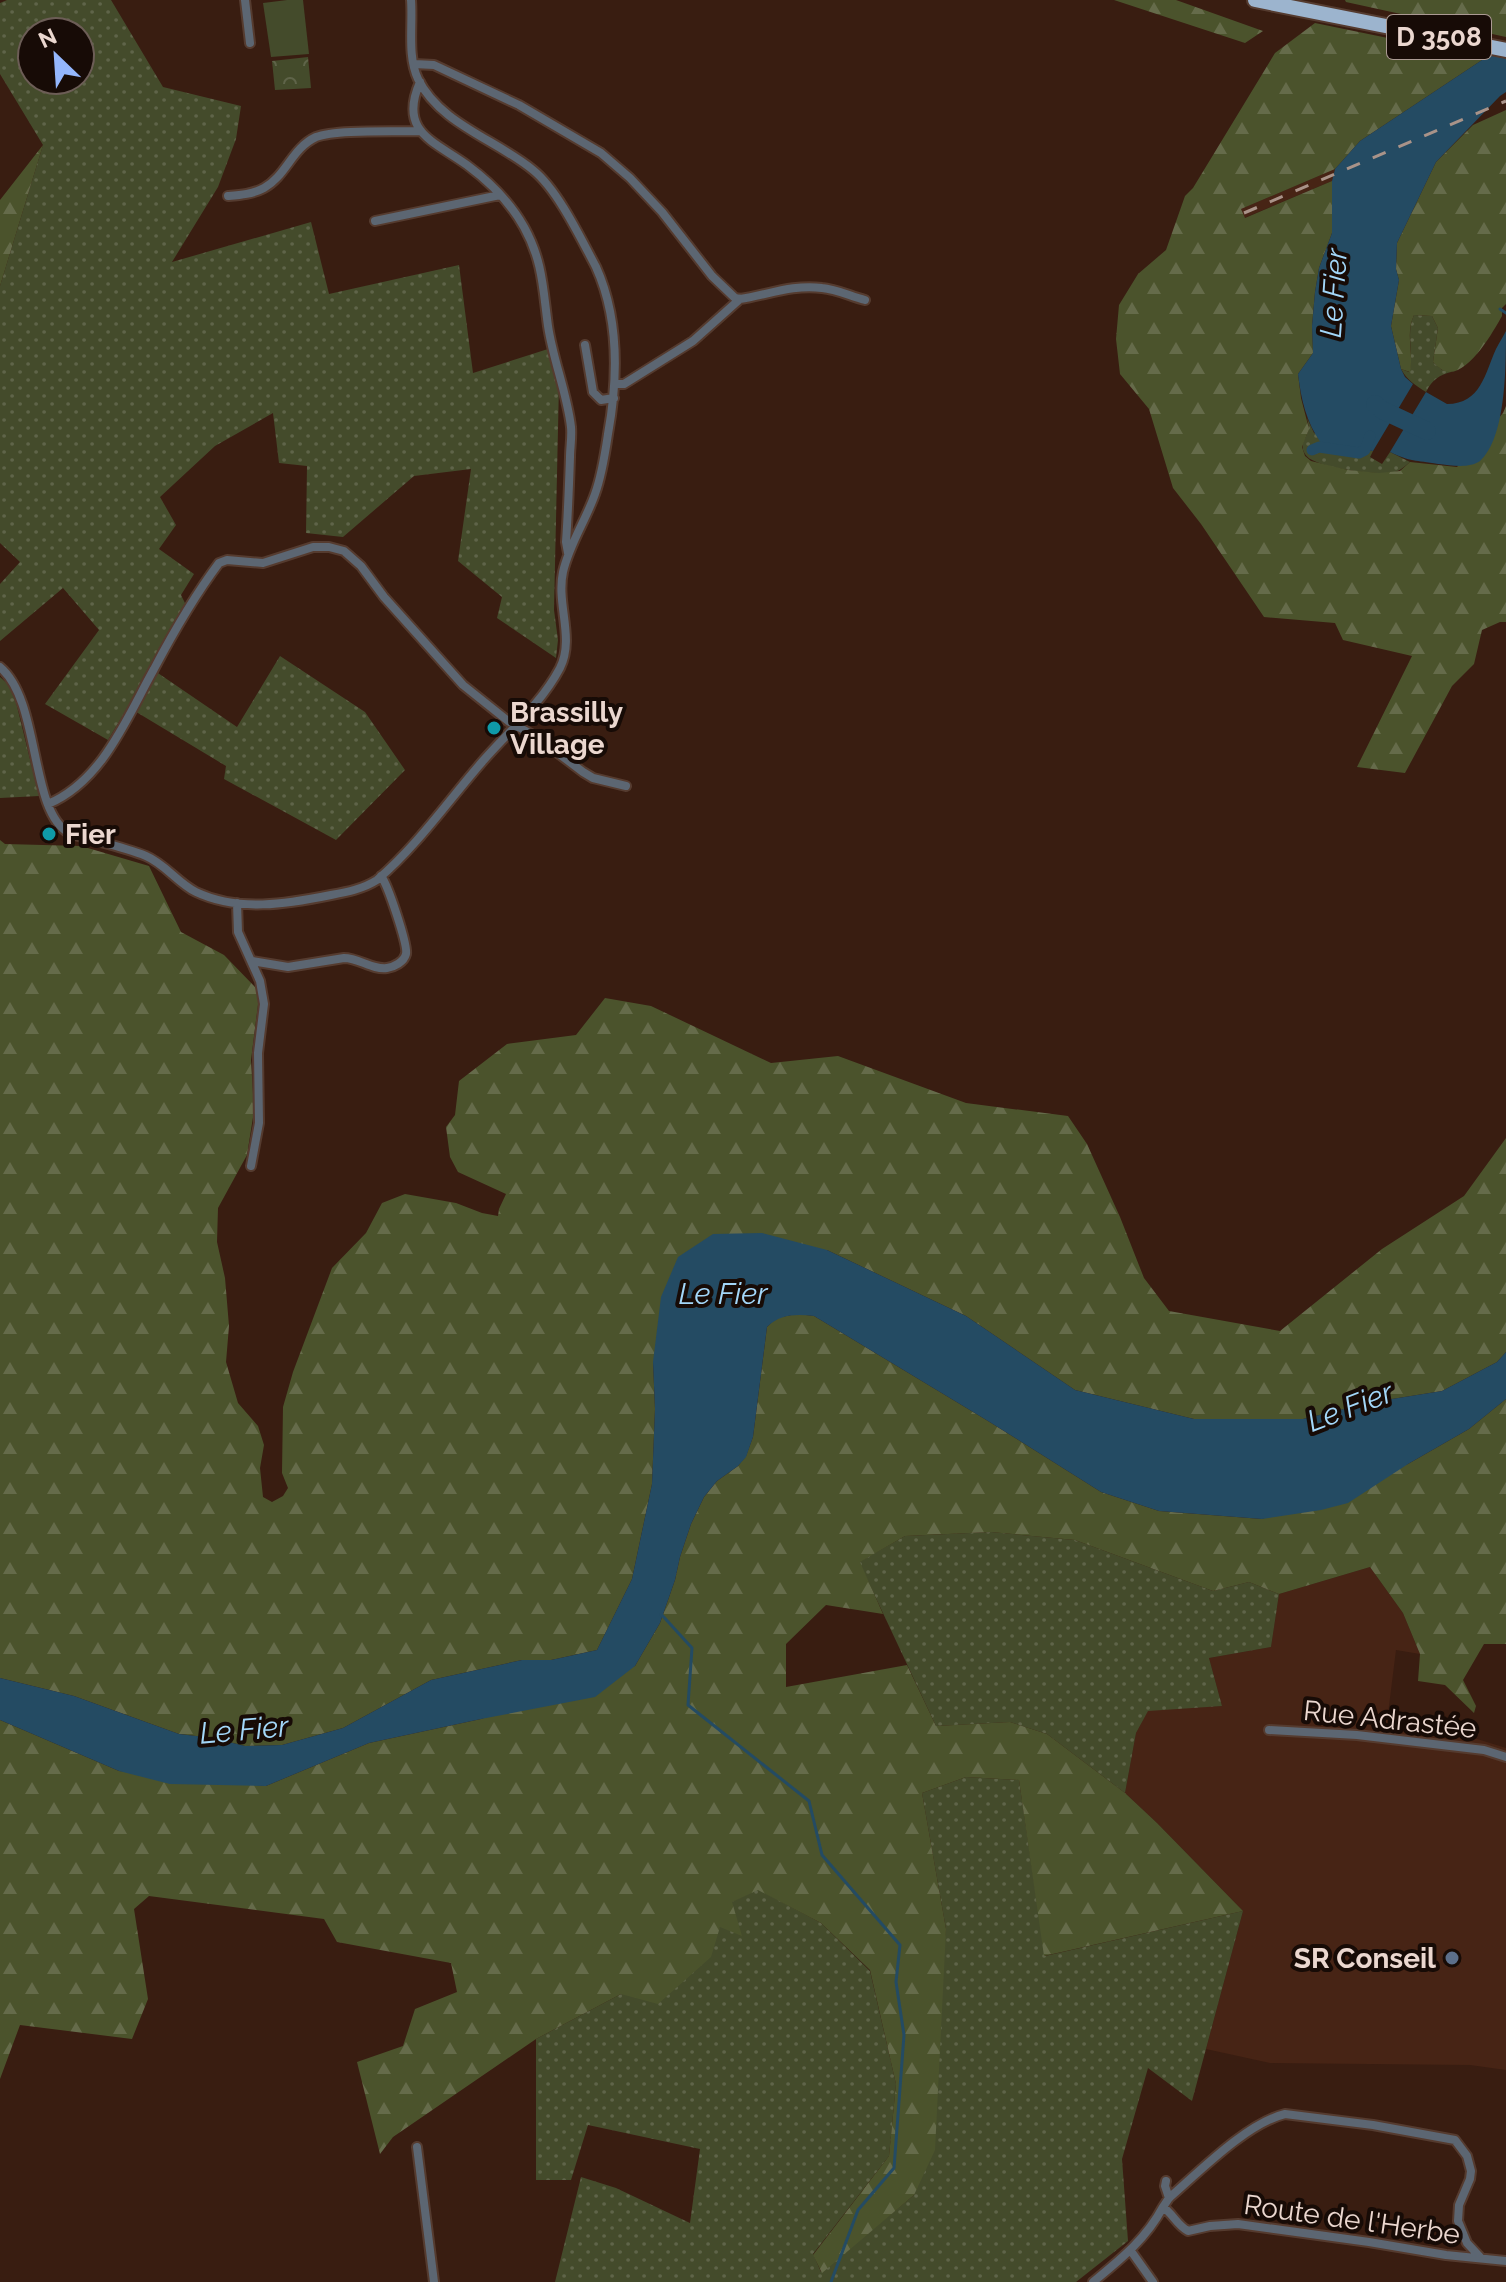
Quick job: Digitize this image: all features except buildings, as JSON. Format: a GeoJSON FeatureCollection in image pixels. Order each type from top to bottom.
{"type":"FeatureCollection","features":[{"type":"Feature","properties":{"kind":"highway","name":"D 3508"},"geometry":{"type":"LineString","coordinates":[[1255,0],[1506,50]]}},
{"type":"Feature","properties":{"kind":"street"},"geometry":{"type":"LineString","coordinates":[[245,0],[250,43]]}},
{"type":"Feature","properties":{"kind":"street"},"geometry":{"type":"LineString","coordinates":[[0,667],[19,692],[48,804],[55,820],[64,830],[150,858],[194,891],[237,903],[264,905],[296,902],[362,888],[381,876],[440,816],[554,677],[563,661],[566,635],[562,581],[569,555],[598,485],[614,398],[614,340],[609,306],[603,281],[551,190],[528,166],[445,112],[420,82],[414,64],[411,0]]}},
{"type":"Feature","properties":{"kind":"street"},"geometry":{"type":"LineString","coordinates":[[414,64],[434,65],[519,105],[601,153],[662,212],[721,287],[735,298],[812,287],[865,300]]}},
{"type":"Feature","properties":{"kind":"street"},"geometry":{"type":"LineString","coordinates":[[420,82],[413,108],[421,131],[429,141],[467,165],[500,195],[521,222],[539,261],[548,329],[571,428],[566,542],[569,555]]}},
{"type":"Feature","properties":{"kind":"street"},"geometry":{"type":"LineString","coordinates":[[228,196],[253,193],[269,185],[296,152],[317,137],[333,133],[421,131]]}},
{"type":"Feature","properties":{"kind":"street"},"geometry":{"type":"LineString","coordinates":[[375,221],[500,195]]}},
{"type":"Feature","properties":{"kind":"street"},"geometry":{"type":"LineString","coordinates":[[616,384],[624,384],[693,341],[740,299]]}},
{"type":"Feature","properties":{"kind":"street"},"geometry":{"type":"LineString","coordinates":[[585,345],[593,392],[601,400],[614,398]]}},
{"type":"Feature","properties":{"kind":"street"},"geometry":{"type":"LineString","coordinates":[[48,804],[73,790],[106,754],[217,565],[227,560],[263,563],[313,547],[344,551],[361,566],[449,671],[516,726],[593,778],[626,786]]}},
{"type":"Feature","properties":{"kind":"street"},"geometry":{"type":"LineString","coordinates":[[252,961],[288,967],[344,958],[354,958],[378,968],[400,964],[406,949],[381,876]]}},
{"type":"Feature","properties":{"kind":"street"},"geometry":{"type":"LineString","coordinates":[[237,903],[238,932],[263,989],[264,1004],[258,1053],[259,1128],[251,1166]]}},
{"type":"Feature","properties":{"kind":"street","name":"Rue Adrastée"},"geometry":{"type":"LineString","coordinates":[[1269,1730],[1357,1735],[1484,1750],[1506,1757]]}},
{"type":"Feature","properties":{"kind":"street"},"geometry":{"type":"LineString","coordinates":[[1093,2282],[1131,2251],[1153,2227],[1169,2198],[1234,2142],[1276,2116],[1285,2114],[1451,2138],[1462,2148],[1471,2171],[1458,2212],[1461,2232],[1480,2258]]}},
{"type":"Feature","properties":{"kind":"street"},"geometry":{"type":"LineString","coordinates":[[417,2147],[434,2282]]}},
{"type":"Feature","properties":{"kind":"street"},"geometry":{"type":"LineString","coordinates":[[1166,2181],[1169,2198]]}},
{"type":"Feature","properties":{"kind":"street","name":"Route de l'Herbe"},"geometry":{"type":"LineString","coordinates":[[1163,2207],[1188,2231],[1238,2224],[1506,2261]]}},
{"type":"Feature","properties":{"kind":"street"},"geometry":{"type":"LineString","coordinates":[[1446,2255],[1467,2243]]}},
{"type":"Feature","properties":{"kind":"street"},"geometry":{"type":"LineString","coordinates":[[1131,2251],[1153,2282]]}},
{"type":"Feature","properties":{"kind":"shaded area"},"geometry":{"type":"Polygon","coordinates":[[[1335,169],[1332,181],[1244,218],[1241,209],[1335,169]]]}},
{"type":"Feature","properties":{"kind":"shaded area"},"geometry":{"type":"Polygon","coordinates":[[[1370,1567],[1403,1613],[1420,1654],[1396,1650],[1386,1730],[1474,1738],[1506,1748],[1506,2070],[1470,2065],[1270,2063],[1206,2049],[1243,1911],[1125,1793],[1136,1733],[1148,1710],[1222,1706],[1209,1658],[1271,1647],[1279,1594],[1370,1567]]]}},
{"type":"Feature","properties":{"kind":"green space"},"geometry":{"type":"Polygon","coordinates":[[[7,0],[111,0],[163,87],[241,106],[236,139],[218,187],[172,262],[311,222],[329,294],[459,265],[473,373],[548,349],[559,384],[554,610],[558,640],[556,658],[497,618],[502,597],[458,561],[471,469],[414,476],[343,537],[306,533],[307,466],[279,463],[273,413],[215,446],[160,497],[176,525],[159,549],[194,574],[181,595],[186,605],[152,669],[237,727],[280,656],[365,712],[405,770],[336,840],[224,779],[226,766],[128,707],[108,740],[45,704],[99,630],[63,588],[0,641],[0,584],[20,562],[0,543],[0,286],[43,145],[0,74],[0,3],[7,0]]]}},
{"type":"Feature","properties":{"kind":"green space"},"geometry":{"type":"Polygon","coordinates":[[[303,0],[309,54],[271,57],[263,3],[303,0]]]}},
{"type":"Feature","properties":{"kind":"green space"},"geometry":{"type":"Polygon","coordinates":[[[1114,0],[1176,0],[1263,31],[1245,43],[1114,0]]]}},
{"type":"Feature","properties":{"kind":"green space"},"geometry":{"type":"Polygon","coordinates":[[[1506,0],[1506,37],[1346,2],[1506,0]]]}},
{"type":"Feature","properties":{"kind":"green space"},"geometry":{"type":"Polygon","coordinates":[[[1315,23],[1485,58],[1360,141],[1335,169],[1241,209],[1245,218],[1332,181],[1332,233],[1319,268],[1315,292],[1313,353],[1298,374],[1309,429],[1302,447],[1311,461],[1348,470],[1379,473],[1400,471],[1410,462],[1457,467],[1506,406],[1506,622],[1482,630],[1474,664],[1452,686],[1405,773],[1357,767],[1412,656],[1343,640],[1335,623],[1264,617],[1173,488],[1149,409],[1120,374],[1116,339],[1119,305],[1138,274],[1166,250],[1185,196],[1193,188],[1275,53],[1315,23]]]}},
{"type":"Feature","properties":{"kind":"green space"},"geometry":{"type":"Polygon","coordinates":[[[308,57],[311,88],[275,90],[272,61],[308,57]]]}},
{"type":"Feature","properties":{"kind":"green space"},"geometry":{"type":"Polygon","coordinates":[[[1506,110],[1506,304],[1502,308],[1502,316],[1473,358],[1458,370],[1450,372],[1433,362],[1438,328],[1432,316],[1414,315],[1410,329],[1410,372],[1401,369],[1391,326],[1399,280],[1396,269],[1397,243],[1436,162],[1473,125],[1506,110]]]}},
{"type":"Feature","properties":{"kind":"green space"},"geometry":{"type":"Polygon","coordinates":[[[43,145],[0,286],[0,200],[43,145]]]}},
{"type":"Feature","properties":{"kind":"green space"},"geometry":{"type":"Polygon","coordinates":[[[1414,315],[1432,316],[1438,328],[1433,362],[1442,370],[1451,372],[1436,379],[1426,392],[1401,369],[1409,372],[1410,329],[1414,315]]]}},
{"type":"Feature","properties":{"kind":"green space"},"geometry":{"type":"Polygon","coordinates":[[[1307,418],[1314,433],[1354,449],[1373,451],[1370,457],[1382,464],[1390,452],[1410,462],[1397,471],[1387,473],[1347,470],[1310,459],[1303,451],[1307,418]]]}},
{"type":"Feature","properties":{"kind":"green space"},"geometry":{"type":"Polygon","coordinates":[[[0,677],[9,685],[15,698],[39,796],[0,798],[0,677]]]}},
{"type":"Feature","properties":{"kind":"green space"},"geometry":{"type":"Polygon","coordinates":[[[0,840],[5,844],[81,846],[149,866],[181,932],[224,955],[256,988],[259,997],[251,1060],[254,1111],[247,1155],[218,1208],[217,1242],[225,1278],[229,1326],[226,1362],[238,1403],[258,1426],[264,1445],[260,1468],[263,1497],[272,1502],[283,1496],[288,1488],[282,1473],[283,1407],[332,1268],[366,1233],[382,1203],[405,1194],[456,1203],[498,1216],[506,1194],[458,1172],[450,1157],[446,1127],[455,1115],[459,1081],[507,1044],[576,1035],[605,998],[651,1006],[771,1063],[838,1056],[966,1103],[1068,1116],[1087,1144],[1144,1278],[1169,1311],[1280,1331],[1382,1249],[1464,1196],[1506,1138],[1506,1352],[1497,1362],[1442,1391],[1373,1402],[1303,1419],[1194,1419],[1075,1390],[966,1316],[827,1250],[653,1362],[652,1484],[632,1579],[597,1650],[551,1660],[522,1660],[431,1680],[343,1728],[282,1745],[245,1746],[179,1734],[74,1696],[0,1678],[0,840]]]}},
{"type":"Feature","properties":{"kind":"green space"},"geometry":{"type":"Polygon","coordinates":[[[797,1314],[814,1316],[1101,1492],[1159,1511],[1262,1519],[1408,1464],[1469,1429],[1506,1399],[1506,1644],[1484,1644],[1463,1680],[1476,1706],[1474,1713],[1445,1685],[1418,1681],[1420,1654],[1403,1613],[1370,1567],[1279,1594],[1249,1582],[1213,1591],[1075,1540],[991,1532],[905,1536],[860,1562],[883,1614],[826,1605],[786,1644],[786,1687],[907,1665],[936,1726],[1010,1722],[1047,1734],[1125,1793],[1243,1911],[1044,1956],[1019,1780],[966,1777],[922,1793],[946,1929],[935,2150],[914,2195],[822,2273],[813,2255],[889,2156],[896,2084],[870,1970],[821,1923],[758,1890],[732,1902],[742,1936],[720,1927],[711,1957],[658,2004],[621,1994],[536,2039],[393,2137],[380,2154],[357,2062],[403,2046],[415,2009],[457,1992],[451,1963],[337,1942],[324,1919],[149,1896],[134,1909],[148,1999],[132,2039],[20,2025],[0,2079],[0,1720],[119,1771],[266,1786],[369,1743],[481,1719],[635,1666],[660,1623],[691,1524],[704,1497],[746,1456],[753,1437],[767,1327],[776,1318],[797,1314]]]}},
{"type":"Feature","properties":{"kind":"green space"},"geometry":{"type":"Polygon","coordinates":[[[991,1532],[1075,1540],[1213,1591],[1249,1582],[1279,1594],[1271,1647],[1209,1658],[1222,1706],[1148,1711],[1136,1733],[1125,1793],[1047,1734],[1010,1722],[936,1726],[859,1562],[905,1536],[991,1532]]]}},
{"type":"Feature","properties":{"kind":"green space"},"geometry":{"type":"Polygon","coordinates":[[[966,1777],[1019,1780],[1045,1956],[1243,1911],[1192,2101],[1148,2068],[1122,2159],[1128,2241],[1076,2282],[555,2282],[581,2177],[616,2188],[690,2223],[700,2149],[588,2125],[571,2180],[536,2180],[536,2039],[621,1994],[720,1927],[731,1902],[758,1889],[821,1923],[870,1971],[896,2084],[889,2156],[813,2254],[821,2272],[914,2195],[946,1929],[922,1793],[966,1777]]]}},
{"type":"Feature","properties":{"kind":"water","name":"Le Fier"},"geometry":{"type":"Polygon","coordinates":[[[1506,41],[1506,92],[1436,162],[1397,243],[1396,269],[1399,280],[1391,326],[1401,369],[1413,384],[1373,451],[1321,443],[1305,410],[1298,374],[1313,353],[1315,292],[1319,268],[1332,233],[1332,181],[1335,169],[1360,141],[1506,41]]]}},
{"type":"Feature","properties":{"kind":"water"},"geometry":{"type":"Polygon","coordinates":[[[1506,331],[1505,382],[1500,419],[1489,450],[1480,461],[1465,466],[1448,465],[1403,458],[1390,452],[1426,392],[1447,404],[1458,403],[1475,393],[1506,331]]]}},
{"type":"Feature","properties":{"kind":"water","name":"Le Fier"},"geometry":{"type":"Polygon","coordinates":[[[762,1233],[827,1250],[966,1316],[1075,1390],[1194,1419],[1303,1419],[1373,1402],[1442,1391],[1497,1362],[1506,1352],[1506,1399],[1469,1429],[1348,1503],[1262,1519],[1159,1511],[1101,1492],[814,1316],[789,1316],[767,1327],[753,1437],[746,1457],[717,1481],[704,1497],[691,1524],[660,1623],[635,1666],[595,1697],[369,1743],[266,1786],[170,1784],[119,1771],[0,1720],[0,1678],[74,1696],[179,1734],[245,1746],[282,1745],[343,1728],[431,1680],[522,1660],[551,1660],[597,1650],[632,1579],[652,1484],[653,1362],[661,1297],[678,1257],[713,1234],[762,1233]]]}},
{"type":"Feature","properties":{"kind":"waterway"},"geometry":{"type":"LineString","coordinates":[[1500,309],[1506,313]]}},
{"type":"Feature","properties":{"kind":"waterway","name":"Le Fier"},"geometry":{"type":"LineString","coordinates":[[1375,404],[1427,431]]}},
{"type":"Feature","properties":{"kind":"waterway"},"geometry":{"type":"LineString","coordinates":[[1312,450],[1319,447],[1359,453],[1365,450],[1370,436]]}},
{"type":"Feature","properties":{"kind":"waterway"},"geometry":{"type":"LineString","coordinates":[[661,1614],[692,1648],[688,1705],[809,1801],[822,1855],[900,1945],[896,1982],[904,2035],[894,2168],[858,2210],[831,2282]]}},
{"type":"Feature","properties":{"kind":"railway"},"geometry":{"type":"LineString","coordinates":[[1244,213],[1506,101]]}},
{"type":"Feature","properties":{"kind":"place","name":"Brassilly Village"},"geometry":{"type":"Point","coordinates":[494,728]}},
{"type":"Feature","properties":{"kind":"place","name":"Fier"},"geometry":{"type":"Point","coordinates":[49,834]}},
{"type":"Feature","properties":{"kind":"place","name":"SR Conseil"},"geometry":{"type":"Point","coordinates":[1452,1958]}}]}
